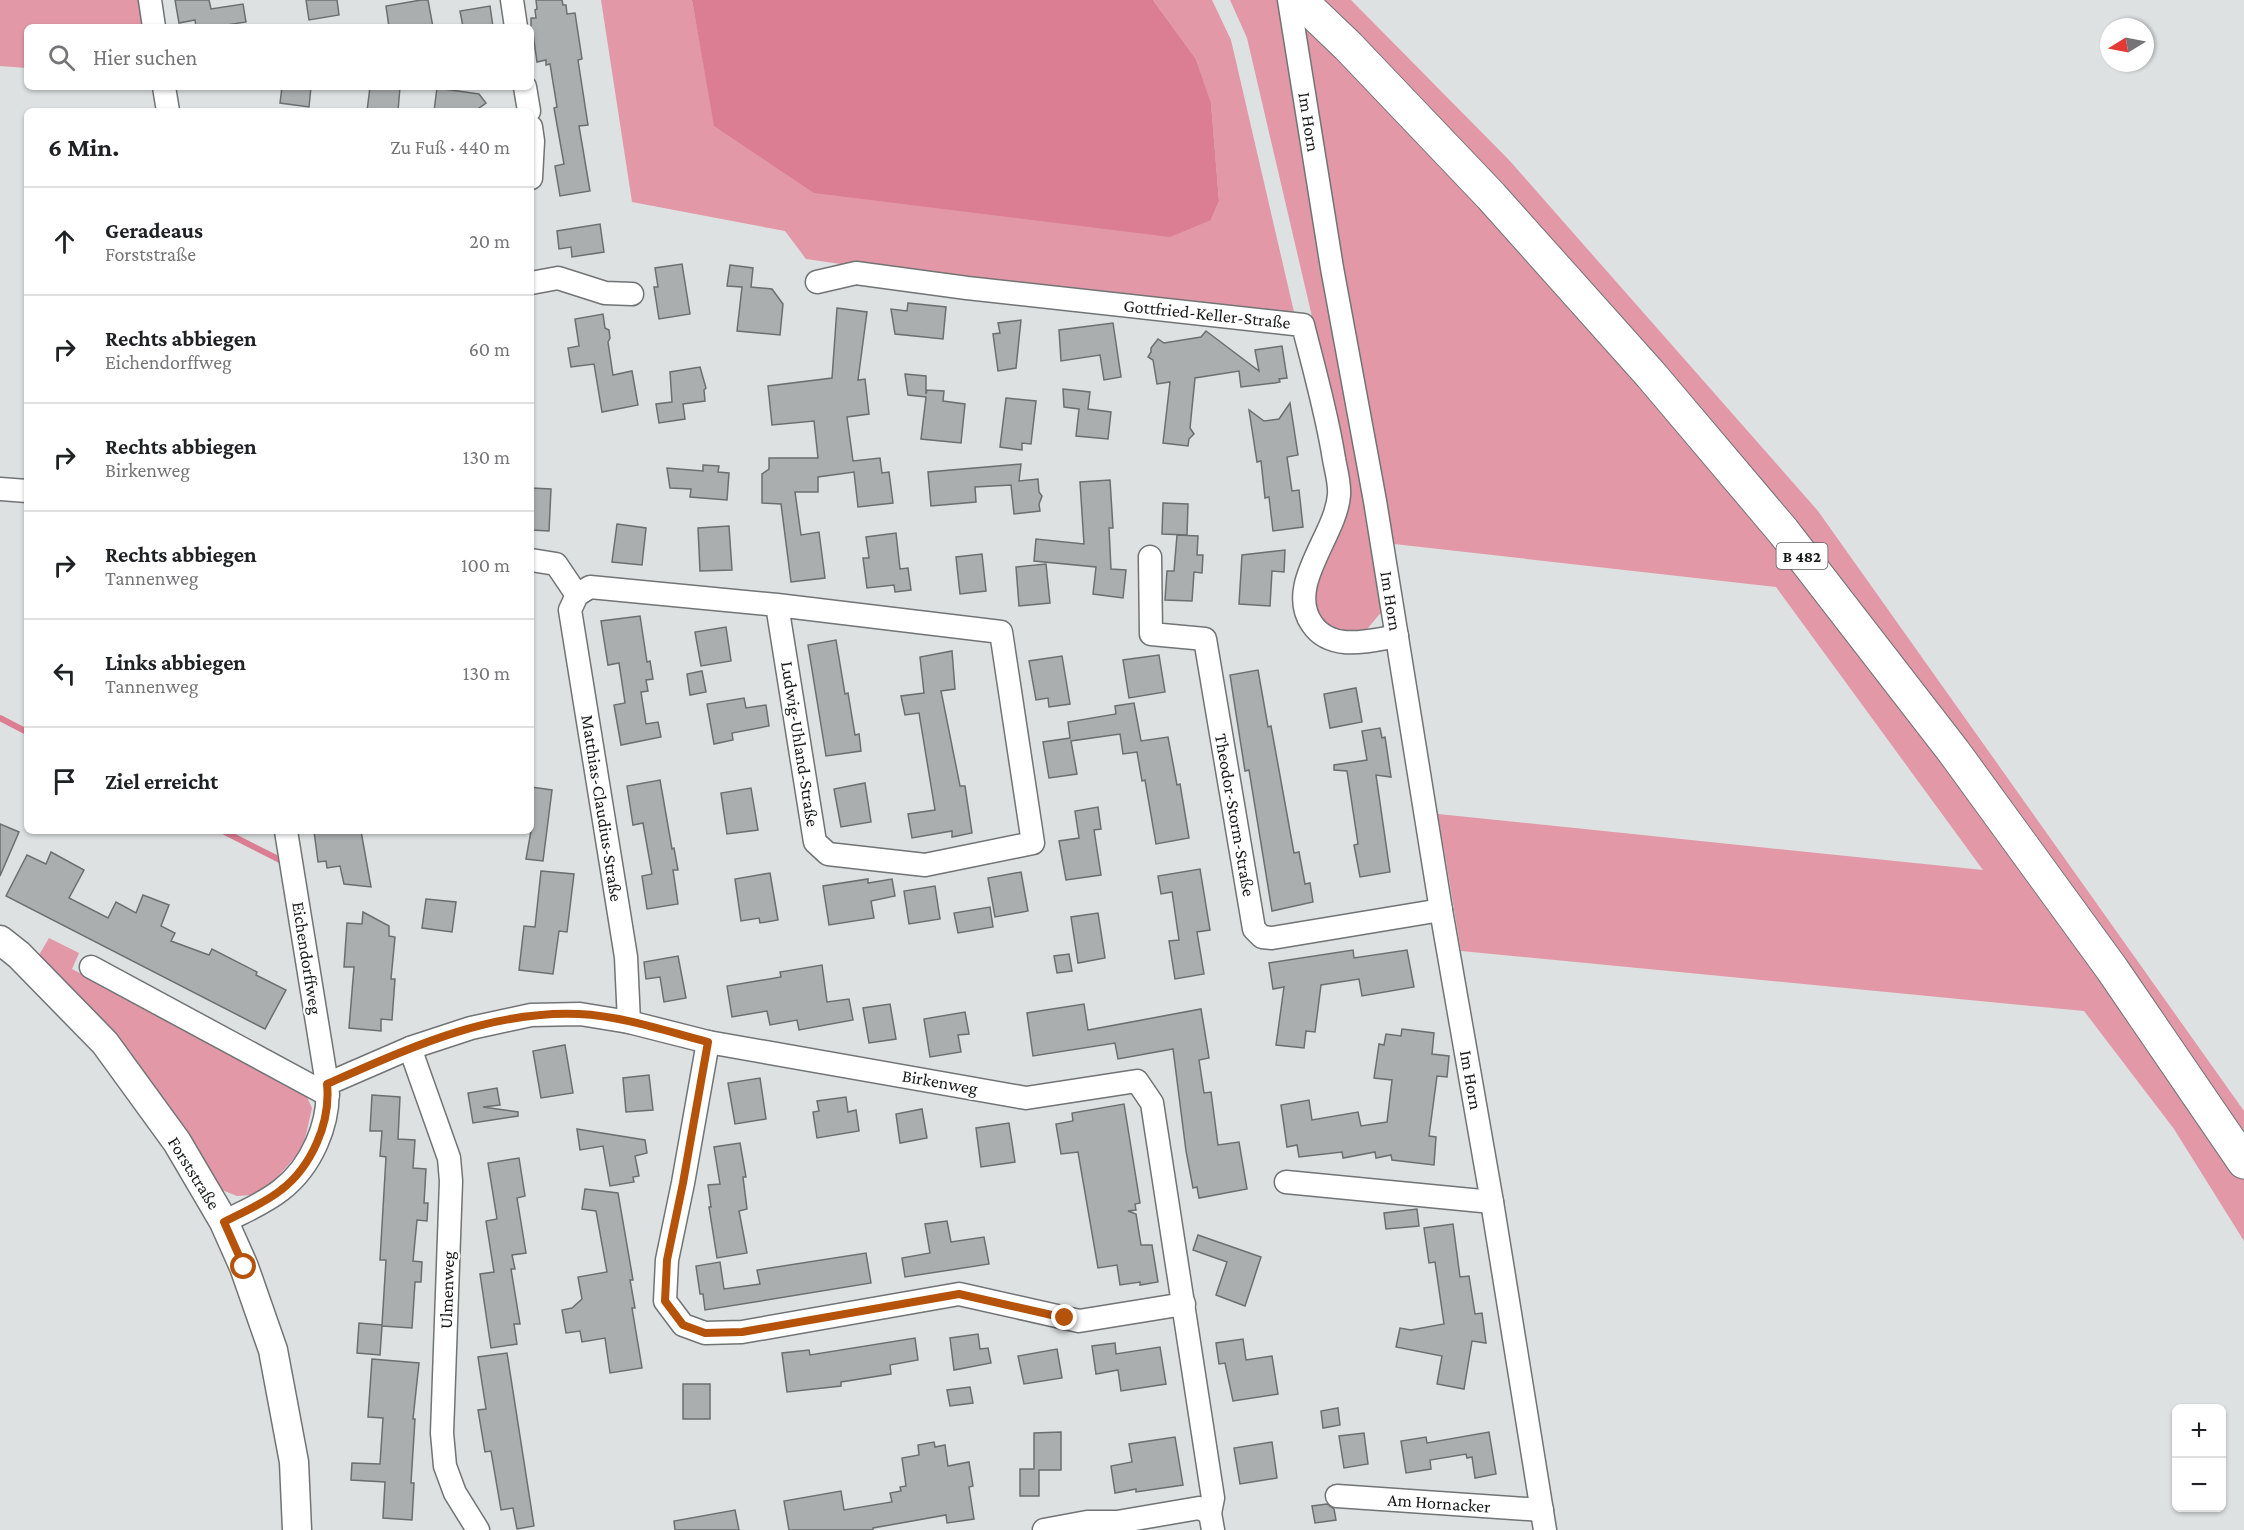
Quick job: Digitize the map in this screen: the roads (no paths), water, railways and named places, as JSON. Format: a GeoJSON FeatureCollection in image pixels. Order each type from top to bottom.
{"type":"FeatureCollection","features":[{"type":"Feature","properties":{"kind":"main road","name":"B 482"},"geometry":{"type":"LineString","coordinates":[[1300,0],[1348,46],[1491,196],[1651,375],[1783,531],[1954,752],[2112,969],[2244,1162]]}},
{"type":"Feature","properties":{"kind":"street"},"geometry":{"type":"LineString","coordinates":[[150,0],[154,24]]}},
{"type":"Feature","properties":{"kind":"street"},"geometry":{"type":"LineString","coordinates":[[512,0],[516,24]]}},
{"type":"Feature","properties":{"kind":"street","name":"Im Horn"},"geometry":{"type":"LineString","coordinates":[[1289,0],[1332,268],[1375,501],[1441,910],[1544,1520]]}},
{"type":"Feature","properties":{"kind":"street"},"geometry":{"type":"LineString","coordinates":[[164,90],[168,108]]}},
{"type":"Feature","properties":{"kind":"street"},"geometry":{"type":"LineString","coordinates":[[526,90],[528,108]]}},
{"type":"Feature","properties":{"kind":"street","name":"Gottfried-Keller-Straße"},"geometry":{"type":"LineString","coordinates":[[818,282],[856,273],[1303,325],[1330,432],[1340,494],[1330,530],[1316,555],[1304,594],[1307,617],[1318,633],[1331,640],[1355,643],[1397,636]]}},
{"type":"Feature","properties":{"kind":"street"},"geometry":{"type":"LineString","coordinates":[[534,282],[558,278],[605,293],[632,294]]}},
{"type":"Feature","properties":{"kind":"street"},"geometry":{"type":"LineString","coordinates":[[0,489],[24,491]]}},
{"type":"Feature","properties":{"kind":"street","name":"Theodor-Storm-Straße"},"geometry":{"type":"LineString","coordinates":[[1150,557],[1151,634],[1205,639],[1254,928],[1263,937],[1272,938],[1441,910]]}},
{"type":"Feature","properties":{"kind":"street"},"geometry":{"type":"LineString","coordinates":[[534,560],[556,564],[577,595],[590,587],[777,605]]}},
{"type":"Feature","properties":{"kind":"street","name":"Matthias-Claudius-Straße"},"geometry":{"type":"LineString","coordinates":[[577,595],[570,610],[626,957],[629,1022]]}},
{"type":"Feature","properties":{"kind":"street","name":"Ludwig-Uhland-Straße"},"geometry":{"type":"LineString","coordinates":[[777,605],[1001,632],[1033,843],[925,864],[828,854],[815,842],[777,605]]}},
{"type":"Feature","properties":{"kind":"street","name":"Eichendorffweg"},"geometry":{"type":"LineString","coordinates":[[224,1222],[279,1192],[296,1177],[309,1158],[320,1133],[328,1089],[286,834]]}},
{"type":"Feature","properties":{"kind":"street","name":"Forststraße"},"geometry":{"type":"LineString","coordinates":[[0,940],[19,955],[105,1043],[177,1142],[224,1222],[244,1267],[275,1360],[294,1462],[297,1530]]}},
{"type":"Feature","properties":{"kind":"street"},"geometry":{"type":"LineString","coordinates":[[91,967],[328,1089]]}},
{"type":"Feature","properties":{"kind":"street","name":"Birkenweg"},"geometry":{"type":"LineString","coordinates":[[328,1089],[411,1048],[471,1028],[531,1015],[580,1014],[629,1022],[708,1042],[1026,1098],[1137,1081],[1152,1103],[1213,1498],[1212,1522]]}},
{"type":"Feature","properties":{"kind":"street"},"geometry":{"type":"LineString","coordinates":[[708,1042],[667,1260],[665,1301],[683,1325],[705,1333],[742,1332],[959,1294],[1079,1321],[1184,1304]]}},
{"type":"Feature","properties":{"kind":"street","name":"Ulmenweg"},"geometry":{"type":"LineString","coordinates":[[411,1048],[449,1158],[451,1182],[442,1432],[445,1466],[455,1493],[478,1530]]}},
{"type":"Feature","properties":{"kind":"street"},"geometry":{"type":"LineString","coordinates":[[1286,1182],[1492,1202]]}},
{"type":"Feature","properties":{"kind":"street","name":"Am Hornacker"},"geometry":{"type":"LineString","coordinates":[[1336,1496],[1544,1520]]}},
{"type":"Feature","properties":{"kind":"street"},"geometry":{"type":"LineString","coordinates":[[1044,1530],[1087,1522],[1117,1522],[1199,1508],[1212,1522]]}},
{"type":"Feature","properties":{"kind":"waterway"},"geometry":{"type":"LineString","coordinates":[[0,718],[24,730]]}},
{"type":"Feature","properties":{"kind":"waterway"},"geometry":{"type":"LineString","coordinates":[[229,834],[282,861]]}}]}
